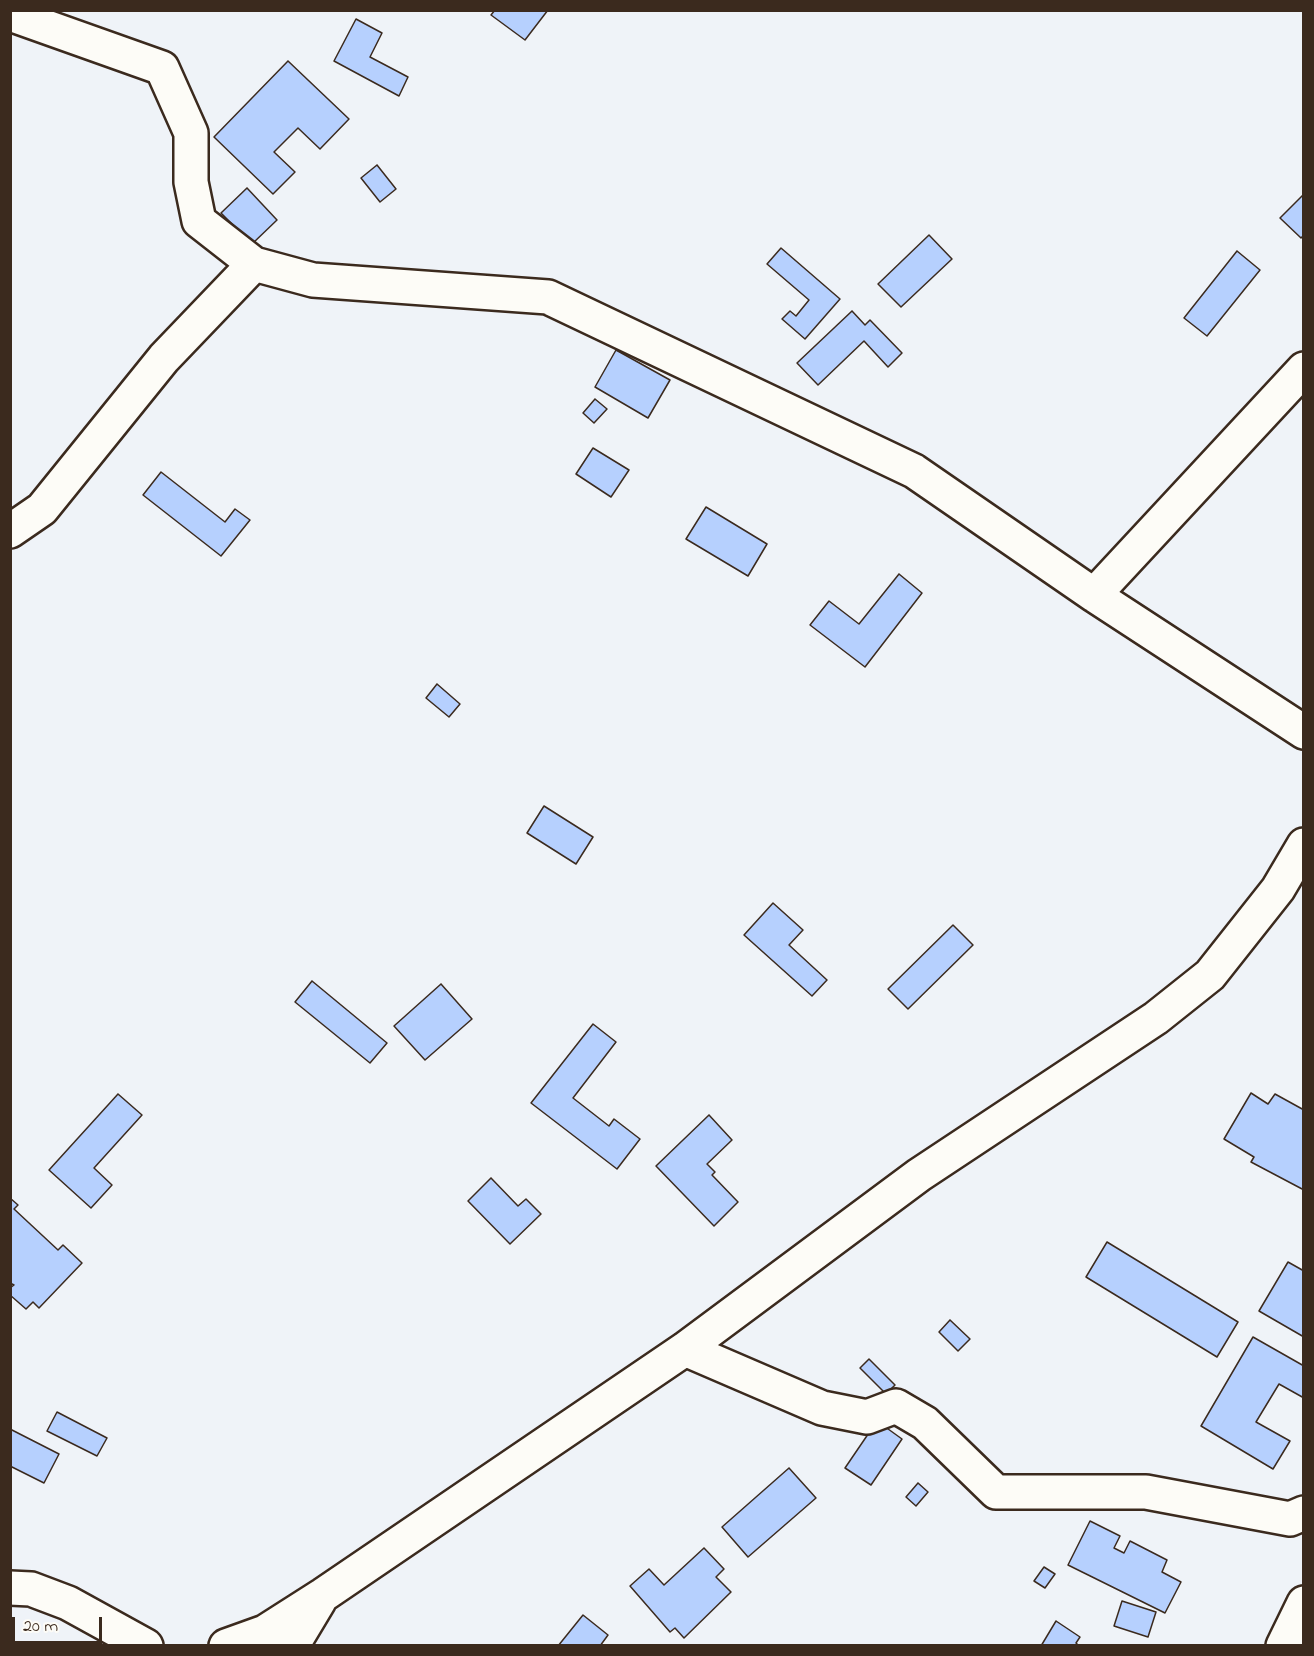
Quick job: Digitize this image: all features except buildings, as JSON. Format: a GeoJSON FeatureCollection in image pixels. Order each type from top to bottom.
{"type":"FeatureCollection","features":[{"type":"Feature","properties":{"kind":"street"},"geometry":{"type":"LineString","coordinates":[[10,15],[162,68],[190,133],[190,182],[199,221],[254,264],[313,280],[548,297],[914,471],[1094,594],[1304,732]]}},
{"type":"Feature","properties":{"kind":"street"},"geometry":{"type":"LineString","coordinates":[[10,531],[42,509],[164,358],[254,264]]}},
{"type":"Feature","properties":{"kind":"street"},"geometry":{"type":"LineString","coordinates":[[1094,594],[1304,369]]}},
{"type":"Feature","properties":{"kind":"street"},"geometry":{"type":"LineString","coordinates":[[226,1646],[265,1632],[323,1595],[685,1349],[919,1175],[1156,1018],[1210,975],[1278,889],[1304,845]]}},
{"type":"Feature","properties":{"kind":"street"},"geometry":{"type":"LineString","coordinates":[[685,1349],[822,1408],[867,1417],[896,1406],[925,1423],[996,1492],[1146,1492],[1290,1519],[1304,1513]]}},
{"type":"Feature","properties":{"kind":"street"},"geometry":{"type":"LineString","coordinates":[[10,1588],[31,1589],[68,1604],[146,1646]]}},
{"type":"Feature","properties":{"kind":"street"},"geometry":{"type":"LineString","coordinates":[[292,1646],[323,1595]]}},
{"type":"Feature","properties":{"kind":"street"},"geometry":{"type":"LineString","coordinates":[[1283,1646],[1304,1603]]}}]}
